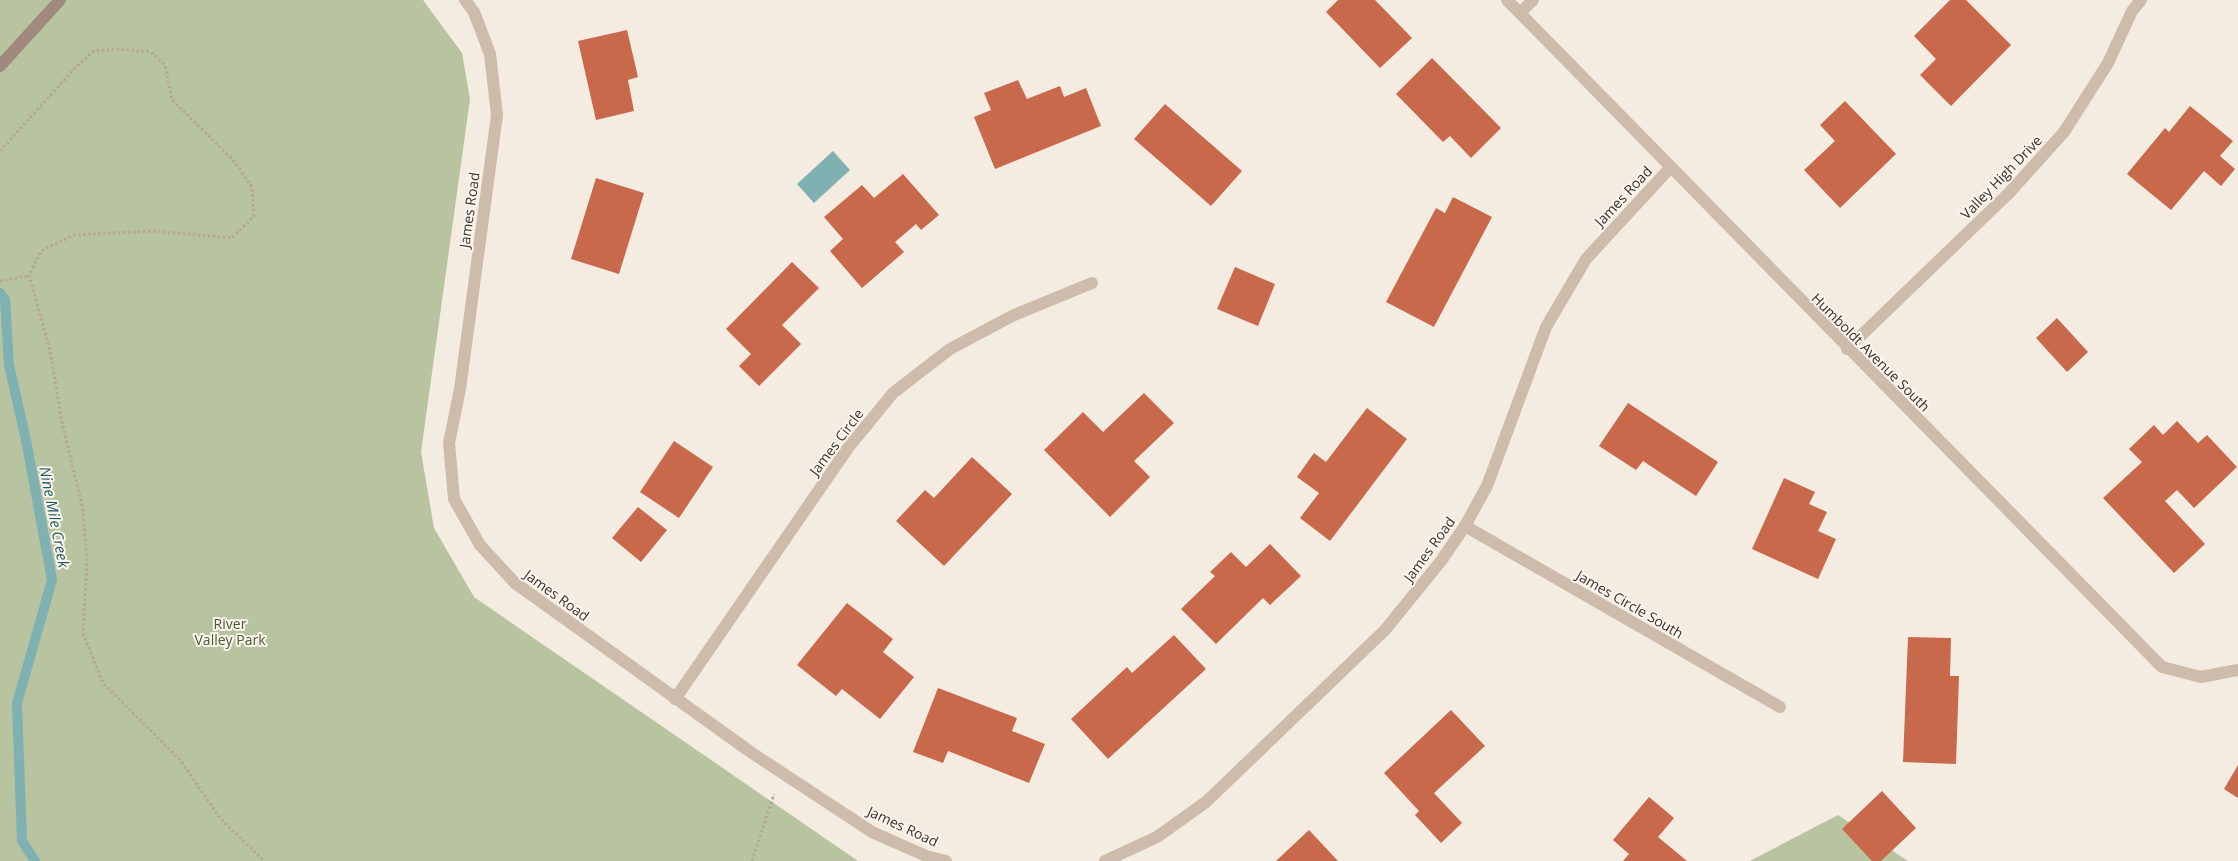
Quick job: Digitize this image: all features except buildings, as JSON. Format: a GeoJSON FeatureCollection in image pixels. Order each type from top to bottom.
{"type":"FeatureCollection","features":[{"type":"Feature","properties":{"kind":"street"},"geometry":{"type":"LineString","coordinates":[[2,64],[60,0]]}},
{"type":"Feature","properties":{"kind":"street","name":"James Road"},"geometry":{"type":"LineString","coordinates":[[465,0],[474,12],[490,54],[497,115],[460,389],[449,443],[454,499],[480,544],[515,583],[675,699],[872,832],[926,856],[946,861]]}},
{"type":"Feature","properties":{"kind":"street","name":"Humboldt Avenue South"},"geometry":{"type":"LineString","coordinates":[[1507,0],[1847,349],[2162,667],[2200,676],[2238,670]]}},
{"type":"Feature","properties":{"kind":"street"},"geometry":{"type":"LineString","coordinates":[[1520,14],[1533,0]]}},
{"type":"Feature","properties":{"kind":"street","name":"Valley High Drive"},"geometry":{"type":"LineString","coordinates":[[1847,349],[2009,193],[2064,132],[2108,62],[2132,11],[2141,0]]}},
{"type":"Feature","properties":{"kind":"street","name":"James Road"},"geometry":{"type":"LineString","coordinates":[[1105,861],[1157,837],[1206,802],[1385,630],[1441,561],[1465,526],[1487,486],[1551,319],[1586,259],[1670,168]]}},
{"type":"Feature","properties":{"kind":"street","name":"James Circle"},"geometry":{"type":"LineString","coordinates":[[675,699],[848,448],[893,394],[950,349],[1012,316],[1092,283]]}},
{"type":"Feature","properties":{"kind":"street","name":"James Circle South"},"geometry":{"type":"LineString","coordinates":[[1465,526],[1780,707]]}},
{"type":"Feature","properties":{"kind":"path"},"geometry":{"type":"LineString","coordinates":[[0,151],[49,96],[94,51],[117,49],[151,52],[165,65],[172,100],[232,160],[252,187],[254,216],[232,238],[153,232],[74,235],[40,251],[29,276],[50,350],[62,422],[83,510],[87,561],[83,633],[103,683],[181,761],[220,818],[264,861]]}},
{"type":"Feature","properties":{"kind":"path"},"geometry":{"type":"LineString","coordinates":[[0,281],[29,276]]}},
{"type":"Feature","properties":{"kind":"path"},"geometry":{"type":"LineString","coordinates":[[752,861],[781,772]]}},
{"type":"Feature","properties":{"kind":"green space","name":"River Valley Park"},"geometry":{"type":"Polygon","coordinates":[[[0,0],[423,0],[462,53],[470,99],[421,452],[434,528],[474,597],[858,861],[0,861],[0,0]]]}},
{"type":"Feature","properties":{"kind":"green space"},"geometry":{"type":"Polygon","coordinates":[[[1838,815],[1908,861],[1750,861],[1838,815]]]}},
{"type":"Feature","properties":{"kind":"water"},"geometry":{"type":"Polygon","coordinates":[[[833,151],[850,170],[814,203],[797,184],[833,151]]]}},
{"type":"Feature","properties":{"kind":"waterway","name":"Nine Mile Creek"},"geometry":{"type":"LineString","coordinates":[[0,293],[5,300],[9,365],[26,440],[52,580],[17,703],[22,841],[35,861]]}}]}
